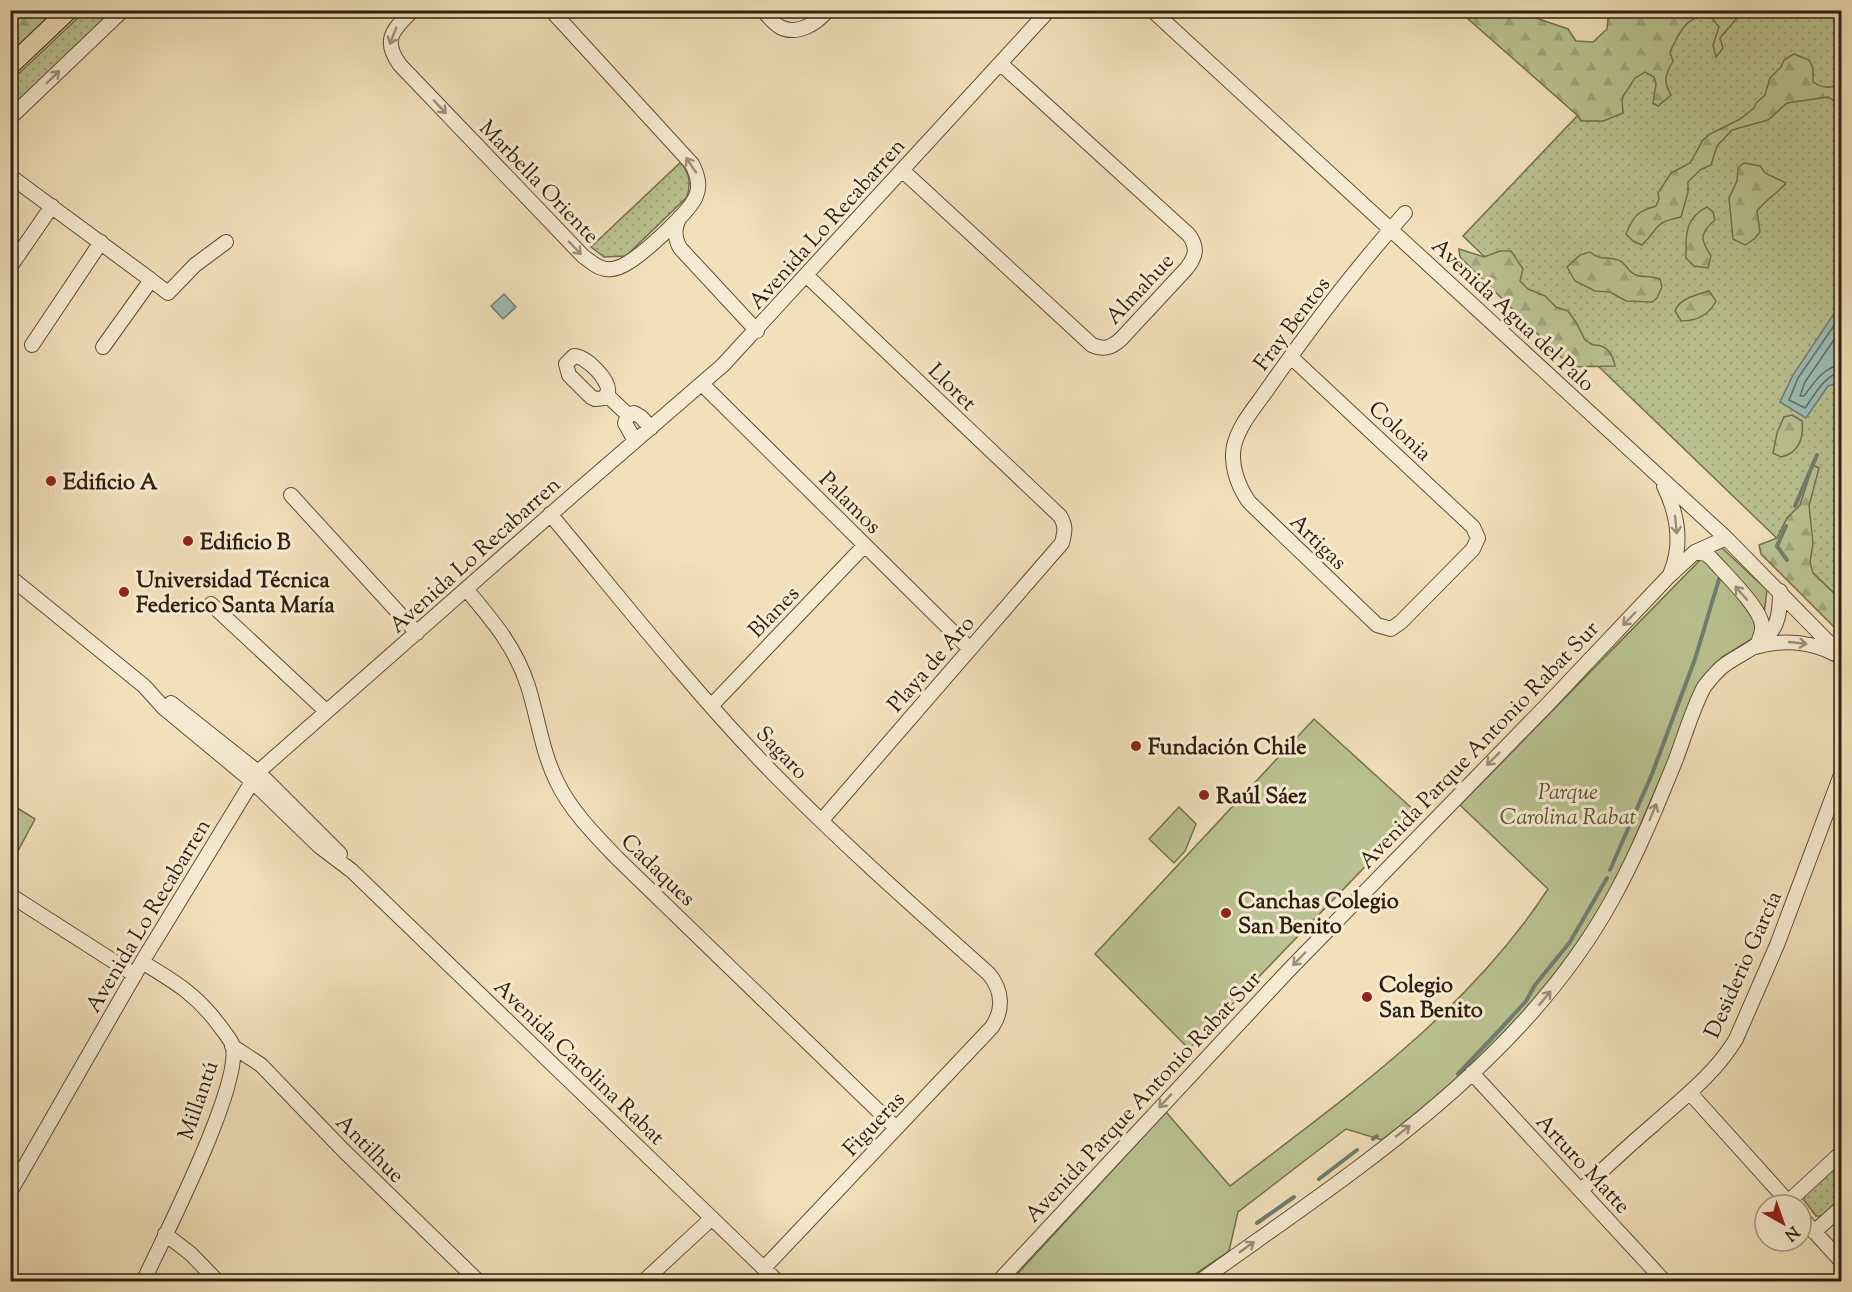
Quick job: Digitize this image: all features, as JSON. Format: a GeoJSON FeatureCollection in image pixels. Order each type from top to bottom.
{"type":"FeatureCollection","features":[{"type":"Feature","properties":{"kind":"main road"},"geometry":{"type":"LineString","coordinates":[[10,66],[69,10]]}},
{"type":"Feature","properties":{"kind":"street"},"geometry":{"type":"LineString","coordinates":[[10,118],[123,10]]}},
{"type":"Feature","properties":{"kind":"street","name":"Marbella Oriente"},"geometry":{"type":"LineString","coordinates":[[413,10],[397,26],[390,40],[393,55],[400,65],[591,262],[608,269],[619,268],[642,252],[681,216]]}},
{"type":"Feature","properties":{"kind":"street"},"geometry":{"type":"LineString","coordinates":[[550,10],[692,164],[699,188],[696,197],[681,216],[675,232],[676,240],[680,248],[756,331]]}},
{"type":"Feature","properties":{"kind":"street"},"geometry":{"type":"LineString","coordinates":[[763,10],[785,29],[800,28],[814,23],[828,10]]}},
{"type":"Feature","properties":{"kind":"street","name":"Avenida Lo Recabarren"},"geometry":{"type":"LineString","coordinates":[[10,1192],[142,962],[255,776],[550,514],[702,384],[756,331],[1050,10]]}},
{"type":"Feature","properties":{"kind":"street","name":"Avenida Agua del Palo"},"geometry":{"type":"LineString","coordinates":[[1152,10],[1726,538],[1842,657]]}},
{"type":"Feature","properties":{"kind":"street","name":"Almahue"},"geometry":{"type":"LineString","coordinates":[[903,171],[1092,345],[1100,348],[1114,346],[1194,260],[1196,250],[1189,235],[1001,64]]}},
{"type":"Feature","properties":{"kind":"street"},"geometry":{"type":"LineString","coordinates":[[10,176],[168,293],[195,265],[226,242]]}},
{"type":"Feature","properties":{"kind":"street"},"geometry":{"type":"LineString","coordinates":[[10,267],[52,206]]}},
{"type":"Feature","properties":{"kind":"street","name":"Fray Bentos"},"geometry":{"type":"LineString","coordinates":[[1234,468],[1234,447],[1248,417],[1367,257],[1405,213]]}},
{"type":"Feature","properties":{"kind":"street"},"geometry":{"type":"LineString","coordinates":[[32,345],[101,242]]}},
{"type":"Feature","properties":{"kind":"street"},"geometry":{"type":"LineString","coordinates":[[642,252],[660,244],[680,248]]}},
{"type":"Feature","properties":{"kind":"street","name":"Lloret"},"geometry":{"type":"LineString","coordinates":[[807,276],[1060,516],[1065,531]]}},
{"type":"Feature","properties":{"kind":"street"},"geometry":{"type":"LineString","coordinates":[[103,347],[151,280]]}},
{"type":"Feature","properties":{"kind":"street","name":"Colonia"},"geometry":{"type":"LineString","coordinates":[[1291,357],[1473,527],[1478,538],[1473,549],[1401,622],[1390,629]]}},
{"type":"Feature","properties":{"kind":"street","name":"Palamos"},"geometry":{"type":"LineString","coordinates":[[702,384],[970,649]]}},
{"type":"Feature","properties":{"kind":"street"},"geometry":{"type":"LineString","coordinates":[[607,395],[628,415]]}},
{"type":"Feature","properties":{"kind":"street"},"geometry":{"type":"LineString","coordinates":[[628,415],[634,413],[638,415],[651,428]]}},
{"type":"Feature","properties":{"kind":"street"},"geometry":{"type":"LineString","coordinates":[[628,415],[626,423],[635,441]]}},
{"type":"Feature","properties":{"kind":"street","name":"Artigas"},"geometry":{"type":"LineString","coordinates":[[1234,468],[1244,495],[1254,508],[1377,625],[1390,629]]}},
{"type":"Feature","properties":{"kind":"street"},"geometry":{"type":"LineString","coordinates":[[1659,477],[1671,501],[1677,531],[1674,564],[1669,576]]}},
{"type":"Feature","properties":{"kind":"street"},"geometry":{"type":"LineString","coordinates":[[291,495],[417,633]]}},
{"type":"Feature","properties":{"kind":"street","name":"Sagaro"},"geometry":{"type":"LineString","coordinates":[[550,514],[711,706],[771,771],[868,865],[989,974],[998,989],[1001,1001]]}},
{"type":"Feature","properties":{"kind":"street","name":"Playa de Aro"},"geometry":{"type":"LineString","coordinates":[[822,820],[1062,543],[1065,531]]}},
{"type":"Feature","properties":{"kind":"street","name":"Avenida Parque Antonio Rabat Sur"},"geometry":{"type":"LineString","coordinates":[[998,1281],[1287,972],[1669,576],[1695,552],[1726,538]]}},
{"type":"Feature","properties":{"kind":"street","name":"Blanes"},"geometry":{"type":"LineString","coordinates":[[711,706],[865,545]]}},
{"type":"Feature","properties":{"kind":"street"},"geometry":{"type":"LineString","coordinates":[[1695,552],[1706,554],[1711,558],[1755,609],[1762,624],[1762,633],[1756,645]]}},
{"type":"Feature","properties":{"kind":"street","name":"Avenida Carolina Rabat"},"geometry":{"type":"LineString","coordinates":[[10,577],[144,686],[170,702],[331,844],[352,871],[778,1281]]}},
{"type":"Feature","properties":{"kind":"street","name":"Cadaques"},"geometry":{"type":"LineString","coordinates":[[466,590],[490,616],[511,648],[527,684],[546,758],[564,794],[583,820],[617,858],[897,1128]]}},
{"type":"Feature","properties":{"kind":"street"},"geometry":{"type":"LineString","coordinates":[[1199,1281],[1391,1141],[1444,1099],[1472,1074],[1545,999],[1588,942],[1621,883],[1649,822],[1704,687],[1719,670],[1756,645],[1776,625],[1780,591]]}},
{"type":"Feature","properties":{"kind":"street"},"geometry":{"type":"LineString","coordinates":[[211,604],[326,711]]}},
{"type":"Feature","properties":{"kind":"street"},"geometry":{"type":"LineString","coordinates":[[1756,645],[1801,642],[1824,648],[1842,657]]}},
{"type":"Feature","properties":{"kind":"street","name":"Desiderio García"},"geometry":{"type":"LineString","coordinates":[[1581,1190],[1690,1093],[1719,1064],[1736,1039],[1776,945],[1842,772]]}},
{"type":"Feature","properties":{"kind":"street"},"geometry":{"type":"LineString","coordinates":[[10,895],[135,975]]}},
{"type":"Feature","properties":{"kind":"street","name":"Millantú"},"geometry":{"type":"LineString","coordinates":[[142,962],[193,994],[212,1015],[232,1046],[234,1054],[232,1072],[221,1108],[143,1281]]}},
{"type":"Feature","properties":{"kind":"street","name":"Figueras"},"geometry":{"type":"LineString","coordinates":[[764,1268],[992,1027],[1001,1001]]}},
{"type":"Feature","properties":{"kind":"street","name":"Antilhue"},"geometry":{"type":"LineString","coordinates":[[232,1046],[261,1065],[343,1150],[479,1281]]}},
{"type":"Feature","properties":{"kind":"street","name":"Arturo Matte"},"geometry":{"type":"LineString","coordinates":[[1472,1074],[1665,1281]]}},
{"type":"Feature","properties":{"kind":"street"},"geometry":{"type":"LineString","coordinates":[[1690,1093],[1780,1193]]}},
{"type":"Feature","properties":{"kind":"street"},"geometry":{"type":"LineString","coordinates":[[1799,1193],[1842,1152]]}},
{"type":"Feature","properties":{"kind":"street"},"geometry":{"type":"LineString","coordinates":[[1842,1207],[1814,1232],[1842,1262]]}},
{"type":"Feature","properties":{"kind":"street"},"geometry":{"type":"LineString","coordinates":[[643,1281],[712,1218]]}},
{"type":"Feature","properties":{"kind":"street"},"geometry":{"type":"LineString","coordinates":[[165,1234],[191,1254],[218,1281]]}},
{"type":"Feature","properties":{"kind":"green space"},"geometry":{"type":"Polygon","coordinates":[[[11,11],[55,11],[11,54],[11,11]]]}},
{"type":"Feature","properties":{"kind":"green space"},"geometry":{"type":"Polygon","coordinates":[[[85,11],[114,11],[11,111],[11,81],[85,11]]]}},
{"type":"Feature","properties":{"kind":"green space"},"geometry":{"type":"Polygon","coordinates":[[[1459,11],[1525,11],[1533,17],[1568,29],[1576,41],[1593,42],[1607,29],[1608,19],[1614,11],[1743,11],[1720,38],[1723,48],[1716,57],[1713,45],[1719,27],[1711,17],[1696,18],[1685,26],[1670,52],[1673,61],[1666,82],[1671,95],[1658,106],[1653,103],[1656,84],[1654,77],[1645,72],[1635,78],[1622,98],[1623,113],[1603,121],[1581,121],[1459,11]]]}},
{"type":"Feature","properties":{"kind":"green space"},"geometry":{"type":"Polygon","coordinates":[[[1677,11],[1841,11],[1841,600],[1463,236],[1677,11]]]}},
{"type":"Feature","properties":{"kind":"green space"},"geometry":{"type":"Polygon","coordinates":[[[1794,54],[1809,60],[1813,68],[1813,82],[1827,87],[1841,84],[1841,105],[1828,97],[1787,103],[1768,120],[1732,130],[1717,146],[1711,165],[1700,170],[1688,182],[1688,192],[1681,217],[1665,221],[1658,226],[1642,245],[1633,241],[1626,234],[1631,223],[1644,210],[1656,206],[1659,199],[1658,193],[1671,173],[1690,163],[1703,140],[1710,134],[1740,119],[1754,108],[1765,95],[1770,78],[1781,67],[1784,60],[1794,54]]]}},
{"type":"Feature","properties":{"kind":"green space"},"geometry":{"type":"Polygon","coordinates":[[[681,162],[689,179],[687,197],[626,256],[604,257],[591,247],[681,162]]]}},
{"type":"Feature","properties":{"kind":"green space"},"geometry":{"type":"Polygon","coordinates":[[[1744,163],[1760,166],[1765,173],[1786,183],[1757,211],[1760,232],[1745,245],[1733,239],[1729,198],[1737,181],[1738,168],[1744,163]]]}},
{"type":"Feature","properties":{"kind":"green space"},"geometry":{"type":"Polygon","coordinates":[[[1707,207],[1713,212],[1715,220],[1706,229],[1703,237],[1711,256],[1708,268],[1694,266],[1686,258],[1690,222],[1707,207]]]}},
{"type":"Feature","properties":{"kind":"green space"},"geometry":{"type":"Polygon","coordinates":[[[1459,249],[1484,257],[1500,251],[1511,251],[1523,269],[1520,281],[1528,289],[1545,296],[1556,307],[1568,311],[1585,340],[1605,348],[1611,354],[1615,366],[1571,367],[1460,257],[1459,249]]]}},
{"type":"Feature","properties":{"kind":"green space"},"geometry":{"type":"Polygon","coordinates":[[[1590,252],[1597,256],[1621,261],[1636,275],[1660,279],[1662,287],[1657,298],[1652,302],[1626,301],[1610,292],[1595,291],[1575,281],[1567,267],[1580,255],[1590,252]]]}},
{"type":"Feature","properties":{"kind":"green space"},"geometry":{"type":"Polygon","coordinates":[[[1709,291],[1716,301],[1710,310],[1692,320],[1681,321],[1675,311],[1677,307],[1689,298],[1709,291]]]}},
{"type":"Feature","properties":{"kind":"green space"},"geometry":{"type":"Polygon","coordinates":[[[1792,415],[1802,421],[1801,439],[1792,452],[1781,457],[1773,453],[1777,433],[1784,417],[1792,415]]]}},
{"type":"Feature","properties":{"kind":"green space"},"geometry":{"type":"Polygon","coordinates":[[[1813,465],[1819,468],[1809,506],[1813,543],[1810,562],[1813,573],[1841,600],[1841,634],[1761,554],[1759,545],[1777,538],[1787,518],[1800,505],[1813,465]]]}},
{"type":"Feature","properties":{"kind":"green space","name":"Parque Carolina Rabat"},"geometry":{"type":"Polygon","coordinates":[[[1722,548],[1767,590],[1763,622],[1755,637],[1722,657],[1703,678],[1630,849],[1609,892],[1558,970],[1504,1032],[1446,1088],[1382,1140],[1346,1129],[1238,1212],[1229,1251],[1185,1281],[1010,1282],[1166,1112],[1230,1186],[1402,1051],[1481,975],[1548,889],[1460,805],[1705,555],[1722,548]]]}},
{"type":"Feature","properties":{"kind":"green space","name":"Canchas Colegio San Benito"},"geometry":{"type":"Polygon","coordinates":[[[1314,719],[1417,813],[1189,1049],[1095,954],[1314,719]]]}},
{"type":"Feature","properties":{"kind":"green space"},"geometry":{"type":"Polygon","coordinates":[[[11,804],[35,819],[11,864],[11,804]]]}},
{"type":"Feature","properties":{"kind":"green space"},"geometry":{"type":"Polygon","coordinates":[[[1179,807],[1196,824],[1185,851],[1174,863],[1149,839],[1179,807]]]}},
{"type":"Feature","properties":{"kind":"green space"},"geometry":{"type":"Polygon","coordinates":[[[1841,1160],[1841,1199],[1824,1216],[1816,1216],[1813,1212],[1813,1193],[1807,1193],[1841,1160]]]}},
{"type":"Feature","properties":{"kind":"water"},"geometry":{"type":"Polygon","coordinates":[[[504,294],[516,307],[503,319],[491,306],[504,294]]]}},
{"type":"Feature","properties":{"kind":"water"},"geometry":{"type":"Polygon","coordinates":[[[1841,303],[1841,375],[1835,384],[1828,386],[1806,418],[1780,402],[1793,375],[1841,303]]]}},
{"type":"Feature","properties":{"kind":"waterway"},"geometry":{"type":"LineString","coordinates":[[1795,506],[1817,455]]}},
{"type":"Feature","properties":{"kind":"waterway"},"geometry":{"type":"LineString","coordinates":[[1786,526],[1777,546],[1787,560]]}},
{"type":"Feature","properties":{"kind":"waterway"},"geometry":{"type":"LineString","coordinates":[[1610,870],[1652,774],[1695,659],[1720,576]]}},
{"type":"Feature","properties":{"kind":"waterway"},"geometry":{"type":"LineString","coordinates":[[1458,1074],[1526,1001],[1535,985],[1570,942],[1607,878]]}},
{"type":"Feature","properties":{"kind":"waterway"},"geometry":{"type":"LineString","coordinates":[[1373,1139],[1377,1136]]}},
{"type":"Feature","properties":{"kind":"waterway"},"geometry":{"type":"LineString","coordinates":[[1319,1179],[1357,1150]]}},
{"type":"Feature","properties":{"kind":"waterway"},"geometry":{"type":"LineString","coordinates":[[1257,1223],[1294,1197]]}},
{"type":"Feature","properties":{"kind":"place","name":"Edificio A"},"geometry":{"type":"Point","coordinates":[51,481]}},
{"type":"Feature","properties":{"kind":"place","name":"Edificio B"},"geometry":{"type":"Point","coordinates":[188,541]}},
{"type":"Feature","properties":{"kind":"place","name":"Universidad Técnica Federico Santa María"},"geometry":{"type":"Point","coordinates":[124,592]}},
{"type":"Feature","properties":{"kind":"place","name":"Fundación Chile"},"geometry":{"type":"Point","coordinates":[1136,746]}},
{"type":"Feature","properties":{"kind":"place","name":"Raúl Sáez"},"geometry":{"type":"Point","coordinates":[1204,795]}},
{"type":"Feature","properties":{"kind":"place","name":"Canchas Colegio San Benito"},"geometry":{"type":"Point","coordinates":[1226,913]}},
{"type":"Feature","properties":{"kind":"place","name":"Colegio San Benito"},"geometry":{"type":"Point","coordinates":[1367,997]}}]}
